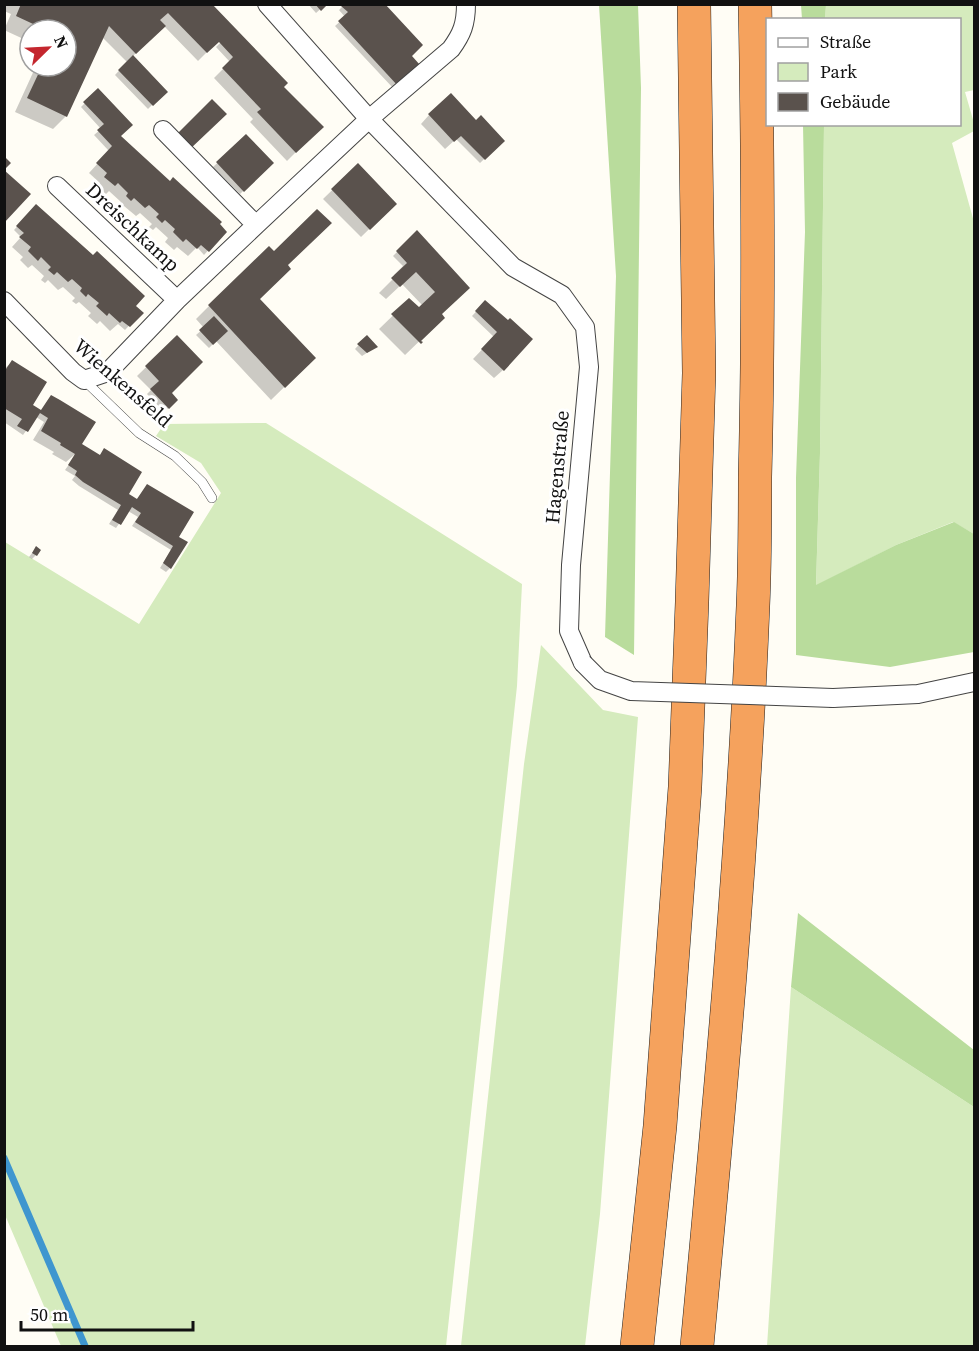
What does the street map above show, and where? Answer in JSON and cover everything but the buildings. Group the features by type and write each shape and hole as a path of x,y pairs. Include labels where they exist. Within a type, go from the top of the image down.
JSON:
{"highway":[{"path":"637,1347 660,1126 685,787 693,602 699,373 694,4"},
{"path":"697,1347 741,836 753,604 758,360 755,4"}],"street":[{"name":"Hagenstraße","path":"267,4 369,119 513,267 562,295 585,327 589,367 571,565 569,632 583,663 600,680 631,691 833,698 918,694 975,682"},
{"name":"Dreischkamp","path":"84,380 108,372 177,300 256,225 369,119 451,49 461,35 466,16 466,4"},
{"path":"163,130 256,225"},
{"name":"Dreischkamp","path":"57,186 177,300"},
{"name":"Wienkensfeld","path":"4,301 73,372 84,380"}],"lane":[{"name":"Wienkensfeld","path":"84,380 139,433 175,456 202,482 212,498"}],"green space":[{"path":"599,5 638,5 641,88 634,655 605,637 616,276"},
{"path":"801,5 826,5 825,18 802,18"},
{"path":"826,5 974,5 974,90 965,92 974,131 952,143 974,222 974,534 953,522 896,545 816,586 824,126 961,126 961,18 825,18"},
{"path":"803,126 824,126 816,585 896,545 954,522 974,534 974,652 890,667 796,655 796,478 805,232"},
{"path":"266,423 522,584 517,686 446,1346 61,1346 5,1215 5,542 139,624 221,493 201,463 156,436 164,424"},
{"path":"541,645 603,710 638,717 600,1214 585,1346 461,1346 524,764"},
{"path":"798,913 974,1050 974,1107 791,987"},
{"path":"791,987 974,1107 974,1346 767,1346"}],"waterway":[{"path":"4,1158 85,1346"}]}
